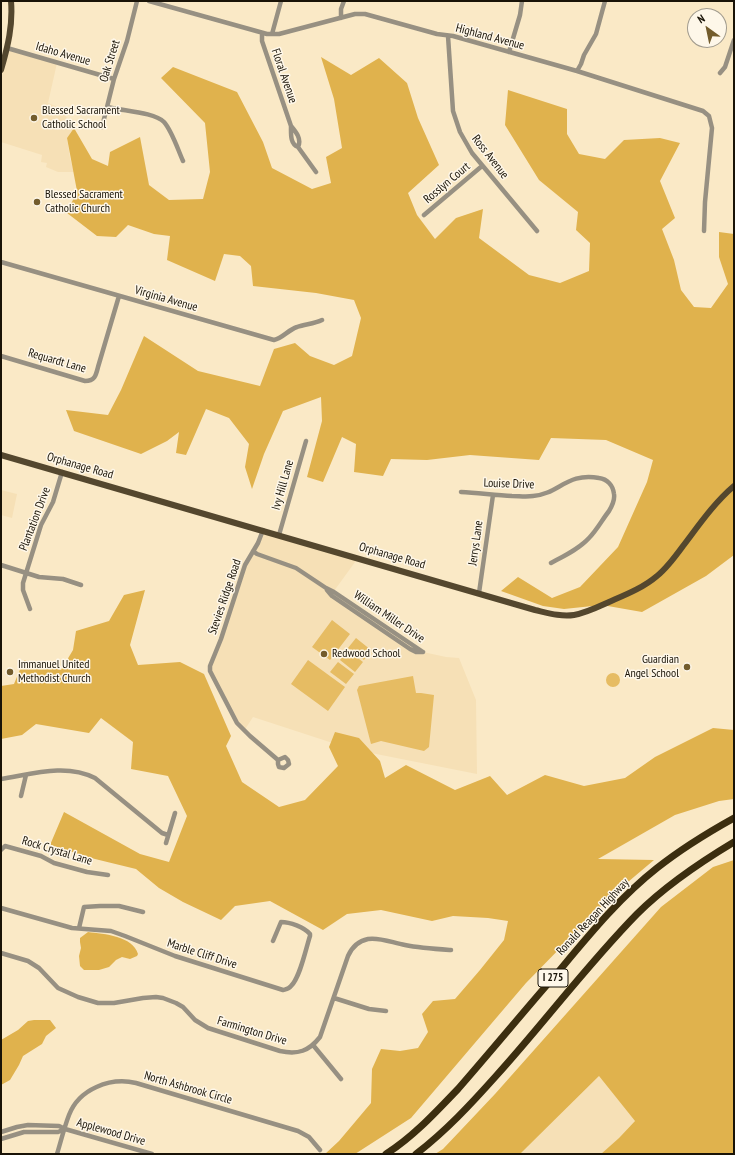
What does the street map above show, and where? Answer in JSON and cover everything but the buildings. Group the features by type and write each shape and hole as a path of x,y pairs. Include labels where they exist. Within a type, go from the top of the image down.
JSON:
{"highway":[{"name":"Ronald Reagan Highway","path":"386,1154 410,1136 458,1089 612,910 657,868 675,854 734,818"},
{"name":"I 275","path":"416,1154 436,1138 469,1106 508,1063 611,941 638,913 680,877 734,842"}],"main road":[{"path":"1,70 11,28 11,1"},
{"name":"Orphanage Road","path":"1,455 479,594 550,614 563,615 575,615 584,612 640,588 657,577 670,564 712,509 734,486"}],"street":[{"name":"Oak Street","path":"102,127 114,79 127,41 137,1"},
{"name":"Highland Avenue","path":"149,1 262,33 272,34 279,34 355,14 365,14 577,71 703,111 710,116 712,128 705,202 704,231"},
{"path":"272,34 281,1"},
{"path":"340,18 344,1"},
{"path":"509,52 520,15 522,1"},
{"path":"577,71 596,34 605,1"},
{"name":"Floral Avenue","path":"262,33 262,41 291,126 291,136 294,145 298,147 316,172"},
{"name":"Ross Avenue","path":"448,36 452,94 456,124 465,142 482,166 537,231"},
{"path":"720,73 725,67 734,40"},
{"name":"Idaho Avenue","path":"7,48 114,79"},
{"path":"108,107 149,115 162,120 169,131 183,161"},
{"name":"Rosslyn Court","path":"424,215 482,166"},
{"name":"Virginia Avenue","path":"1,262 274,340 279,339 296,327 316,323 322,320"},
{"name":"Requardt Lane","path":"1,356 85,380 92,380 95,377 118,296"},
{"name":"Ivy Hill Lane","path":"279,535 306,441"},
{"name":"Plantation Drive","path":"30,609 23,587 26,573 41,524 53,502 62,472"},
{"name":"Louise Drive","path":"460,492 532,497 538,496 573,479 581,477 587,476 602,478 609,483 614,490 614,499 592,536 551,563"},
{"name":"Jerrys Lane","path":"479,594 493,495"},
{"name":"Stevies Ridge Road","path":"263,530 258,543 245,565 221,639 210,666 210,671 237,723 278,760"},
{"name":"William Miller Drive","path":"253,551 296,568 423,652 416,652 410,649 332,596 326,588"},
{"path":"1,565 47,578 63,578 81,585"},
{"path":"1,780 56,770 66,770 89,775 95,778 162,832 168,835"},
{"path":"21,796 26,775"},
{"path":"166,844 175,813"},
{"name":"Rock Crystal Lane","path":"1,850 5,846 41,856 54,863 87,872 108,875"},
{"path":"79,928 84,907 118,906 143,912"},
{"name":"Marble Cliff Drive","path":"1,908 72,928 111,931 196,963 283,990 288,989 295,981 310,934 302,928 281,922 273,941"},
{"path":"341,1079 313,1045 322,1033 348,956 354,946 363,940 377,939 406,946 451,950"},
{"name":"Farmington Drive","path":"1,953 28,961 39,968 58,988 78,997 98,1003 114,1003 156,997 163,998 182,1007 196,1020 208,1028 287,1053 303,1051 313,1045"},
{"path":"334,998 369,1009 386,1011"},
{"name":"North Ashbrook Circle","path":"57,1154 69,1115 73,1107 83,1095 106,1083 123,1081 136,1083 298,1131 309,1138 320,1150"},
{"name":"Applewood Drive","path":"1,1132 17,1127 59,1126 152,1154"},
{"name":"Applewood Drive","path":"1,1139 24,1132 58,1132 65,1129"}],"shaded area":[{"name":"Blessed Sacrament Catholic School","path":"7,48 57,63 48,103 60,108 74,128 67,138 74,172 58,172 46,167 47,163 41,162 42,155 1,142 1,70"},
{"path":"321,57 351,75 379,58 407,83 418,118 439,165 408,193 417,215 435,239 456,218 483,209 479,238 529,275 560,283 589,271 590,243 576,230 578,212 539,180 505,125 508,90 567,109 567,134 579,154 605,159 624,140 660,138 680,143 660,181 675,218 662,229 674,260 681,290 694,307 711,308 728,284 719,257 719,232 734,234 734,555 706,576 642,612 602,605 564,609 543,606 501,591 518,577 552,598 580,587 618,547 647,482 653,460 606,440 551,438 539,460 470,455 427,460 391,459 383,476 354,472 356,444 342,437 323,482 307,477 322,421 321,397 283,411 264,454 252,489 245,467 249,444 229,418 206,409 186,455 176,453 179,432 167,441 141,454 74,431 66,410 108,415 121,390 144,336 198,371 260,386 274,349 295,343 310,356 334,365 352,356 361,318 354,300 316,293 253,286 251,266 240,256 224,254 215,281 167,260 170,236 154,234 128,225 116,237 97,236 67,213 77,191 67,138 74,128 92,159 108,166 110,152 140,137 149,185 169,200 203,199 210,172 205,123 161,78 173,67 237,92 263,142 272,168 312,189 331,183 326,157 342,148 334,99"},
{"path":"1,490 17,494 12,518 1,515"},
{"name":"Redwood School","path":"263,530 358,558 334,591 423,652 459,658 476,700 477,774 351,749 253,717 244,731 210,671 245,565"},
{"path":"145,590 130,645 138,665 180,662 204,674 231,736 226,746 242,782 279,807 305,800 338,766 329,747 335,732 359,738 380,761 385,778 406,765 455,790 490,776 507,795 545,775 584,786 625,778 655,757 713,728 734,730 734,799 719,801 675,815 598,859 654,860 609,898 526,983 411,1118 355,1154 325,1154 339,1141 371,1103 372,1069 381,1049 400,1051 418,1048 428,1032 422,1014 433,1001 455,999 504,940 508,921 453,916 432,921 381,910 347,914 323,930 270,901 235,906 221,920 183,902 159,888 136,869 95,859 50,845 64,812 140,854 169,862 187,816 168,776 131,769 133,742 101,718 89,733 36,724 22,735 1,739 1,686 14,684 24,660 61,670 73,650 76,631 109,621 124,595"},
{"path":"332,620 350,634 330,660 312,647"},
{"path":"356,638 371,650 364,660 348,648"},
{"path":"347,650 363,662 355,672 340,660"},
{"path":"308,660 345,687 328,711 291,684"},
{"path":"338,662 354,674 346,684 330,672"},
{"path":"610,673 616,673 620,677 620,683 616,687 610,687 606,683 606,677"},
{"path":"413,676 416,693 434,695 429,747 424,751 381,741 371,744 357,690 359,686"},
{"path":"734,860 734,1154 601,1154 635,1121 599,1076 520,1154 435,1154 443,1149 495,1094 661,907 713,867"},
{"path":"88,932 110,935 124,940 135,948 138,954 130,959 122,957 116,960 109,967 99,970 84,970 80,966 80,938"},
{"path":"50,1020 56,1028 46,1036 42,1044 23,1056 10,1080 1,1085 1,1040 18,1030 28,1021"},
{"path":"599,1076 635,1121 619,1138 601,1154 520,1154"}],"place":[{"name":"Blessed Sacrament Catholic School","path":"34,118"},
{"name":"Blessed Sacrament Catholic Church","path":"37,202"},
{"name":"Redwood School","path":"324,654"},
{"name":"Guardian Angel School","path":"687,667"},
{"name":"Immanuel United Methodist Church","path":"10,672"}]}
